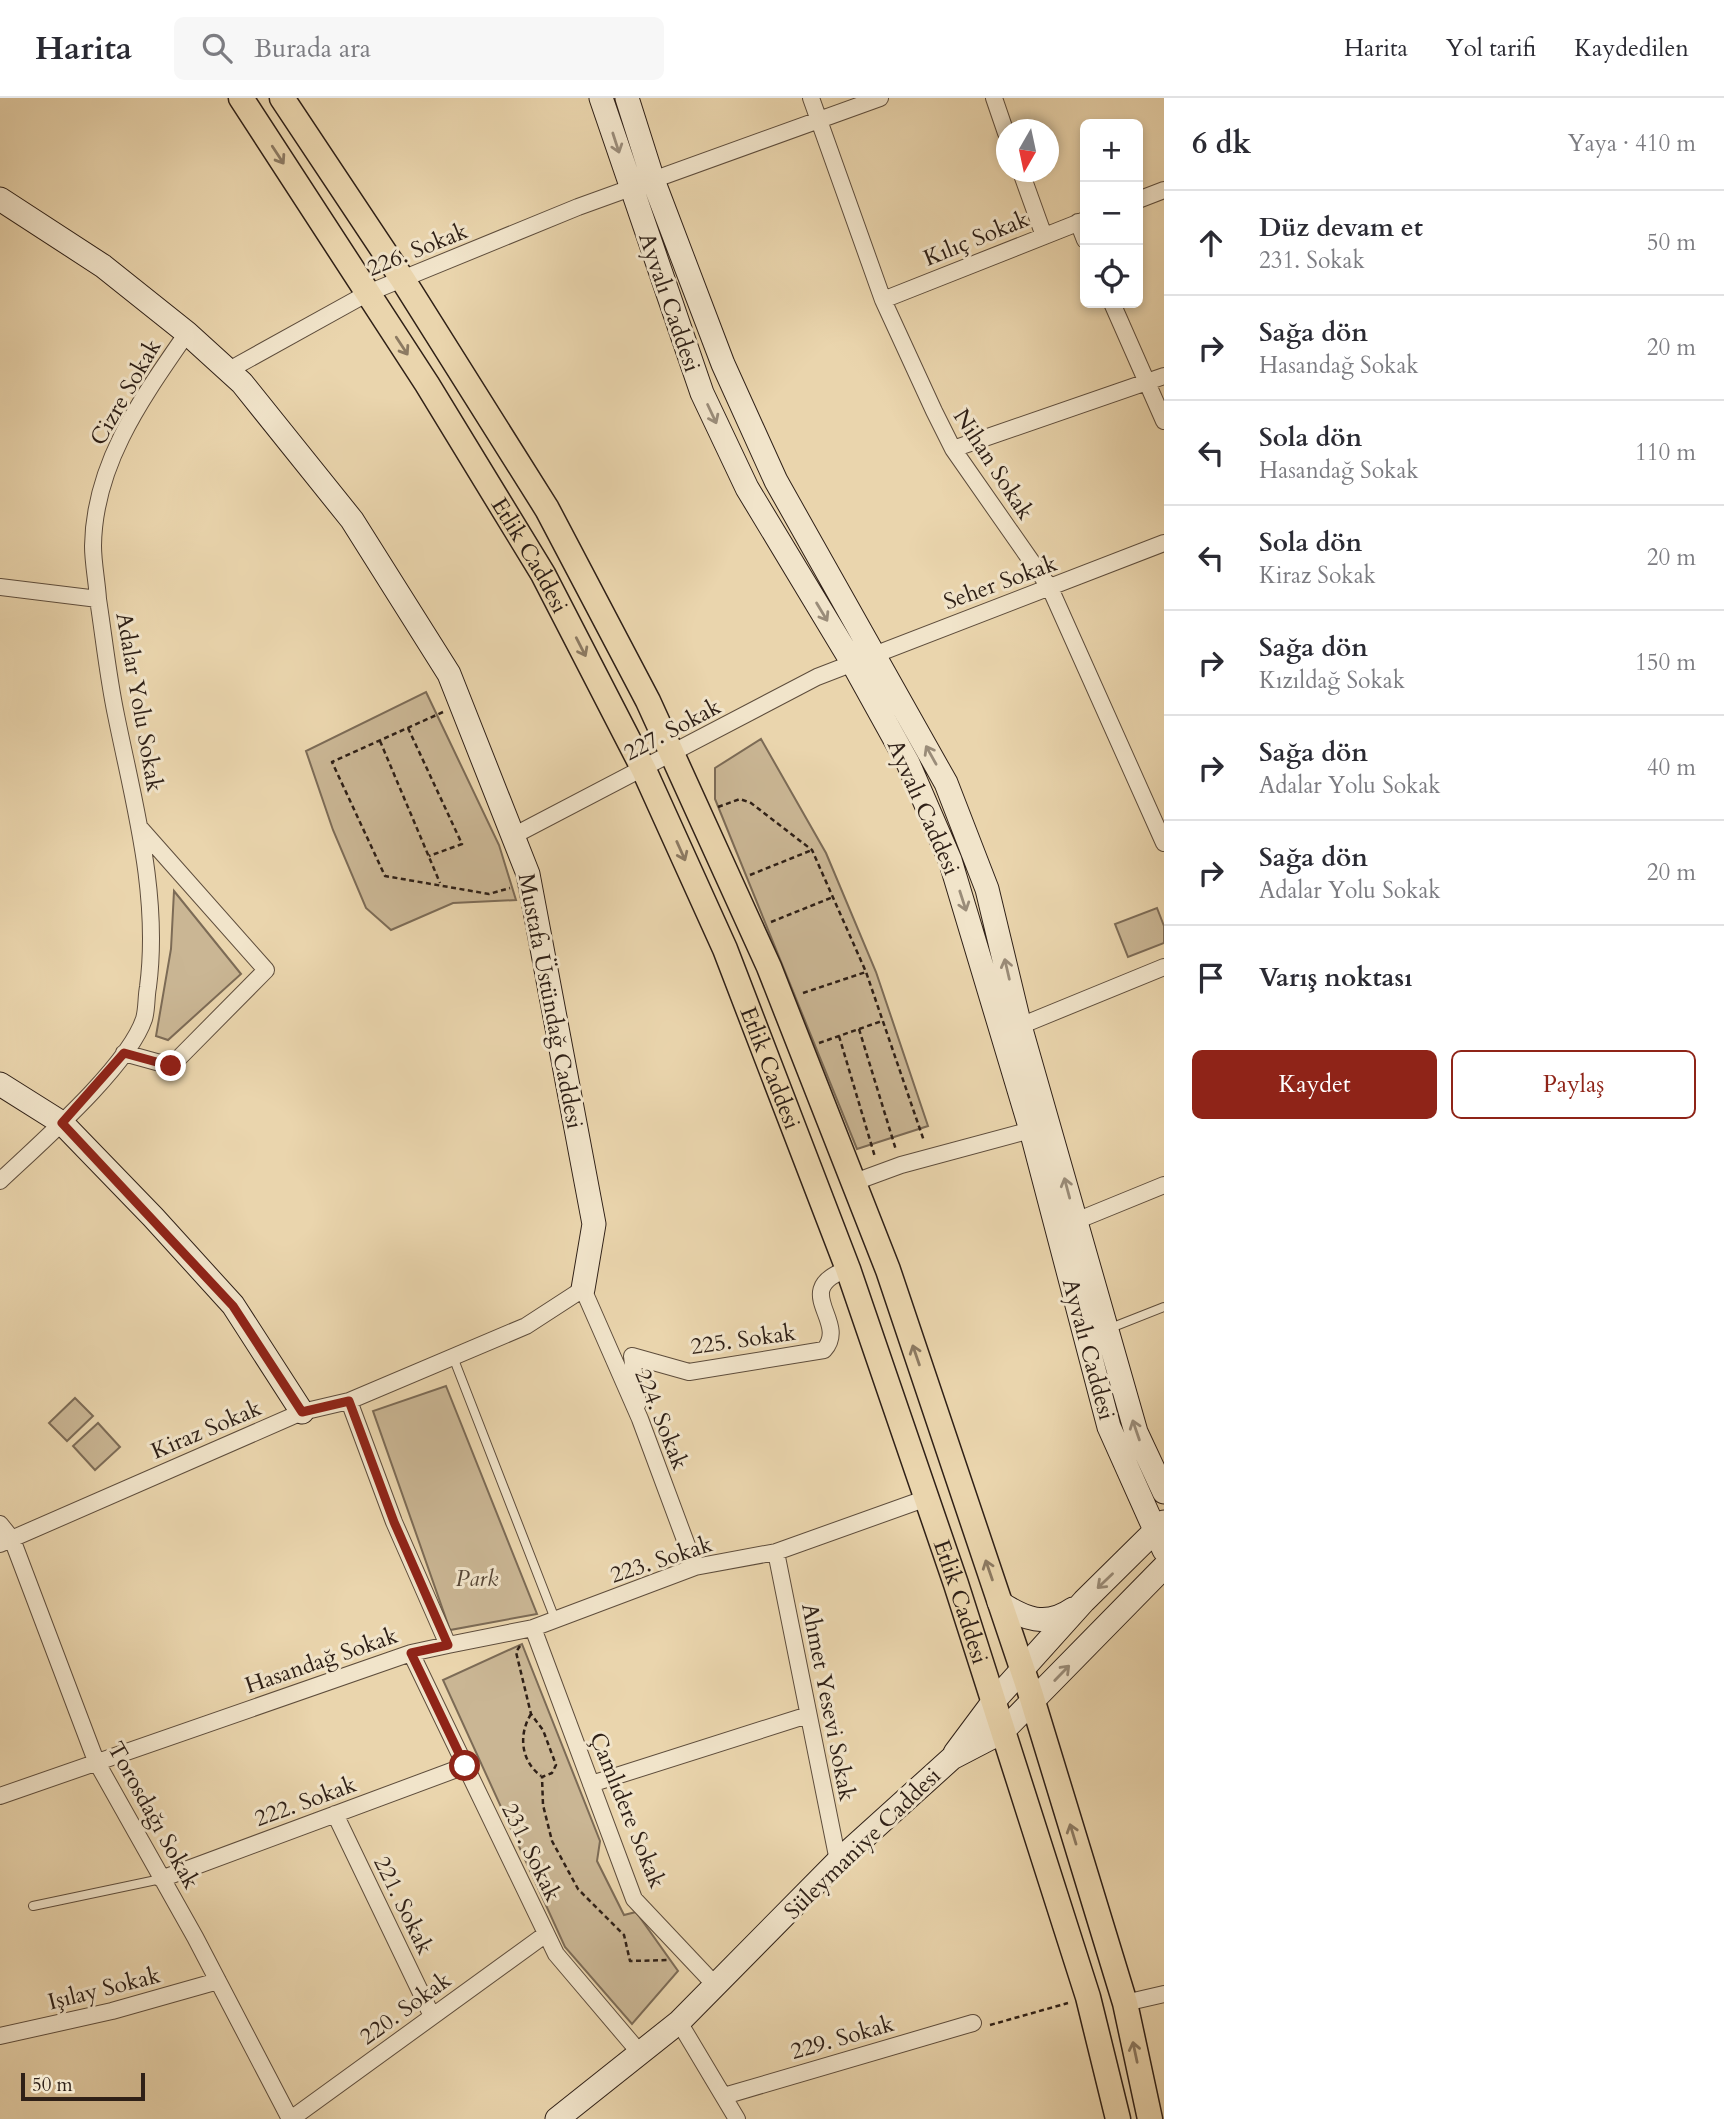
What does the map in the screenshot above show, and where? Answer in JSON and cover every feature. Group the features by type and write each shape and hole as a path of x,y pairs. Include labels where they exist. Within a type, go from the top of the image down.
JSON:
{"main road":[{"name":"Etlik Caddesi","path":"241,98 368,293 544,574 644,769 725,949 848,1269 927,1498 1088,1997 1118,2119"},
{"name":"Etlik Caddesi","path":"282,98 403,280 547,509 648,701 752,930 888,1270 1023,1672 1125,2003 1150,2119"},
{"name":"Ayvalı Caddesi","path":"601,98 702,393 747,488 852,662 908,763 950,860 1031,1130 1110,1427 1161,1535"},
{"name":"Ayvalı Caddesi","path":"627,98 653,180 723,364 776,481 875,652 951,795 988,889 1020,1026 1136,1432 1164,1492"},
{"name":"Mustafa Üstündağ Caddesi","path":"0,199 103,266 229,370 352,520 449,674 530,883 594,1223 583,1289"},
{"path":"0,1084 62,1123 233,1306 302,1412"},
{"path":"999,1602 1027,1619 1041,1621 1068,1612 1161,1535"},
{"name":"Süleymaniye Caddesi","path":"557,2119 679,2022 717,1987 838,1861 951,1758 1002,1732 1164,1567"},
{"path":"951,1758 993,1702 1023,1672 1084,1601"}],"street":[{"name":"Nihan Sokak","path":"811,98 883,300 953,449 1050,588 1164,843"},
{"name":"226. Sokak","path":"229,370 368,293 630,188 880,98"},
{"path":"994,98 1001,119"},
{"path":"1025,182 1044,236"},
{"path":"1143,198 1164,190"},
{"name":"Kılıç Sokak","path":"883,300 1080,221"},
{"path":"1114,308 1164,421"},
{"name":"Cizre Sokak","path":"98,599 93,546 100,490 120,438 187,333"},
{"path":"953,449 1164,376"},
{"name":"Seher Sokak","path":"852,662 1164,543"},
{"name":"Adalar Yolu Sokak","path":"0,587 98,599 115,712 141,828 150,904 151,964 144,1019 124,1053 62,1123 0,1181"},
{"name":"227. Sokak","path":"513,836 817,677 852,662"},
{"name":"Adalar Yolu Sokak","path":"124,1053 171,1066 266,970 141,828"},
{"path":"1020,1026 1164,967"},
{"path":"852,1183 901,1165 1031,1130"},
{"path":"1076,1221 1164,1185"},
{"name":"225. Sokak","path":"639,1419 632,1356 689,1372 824,1350 830,1343 832,1331 820,1300 823,1283 831,1275 848,1269"},
{"name":"Kiraz Sokak","path":"6,1541 302,1412 349,1401 526,1326 583,1289"},
{"name":"224. Sokak","path":"583,1289 639,1419 695,1567"},
{"path":"349,1401 394,1522 448,1645"},
{"name":"223. Sokak","path":"448,1645 533,1628 695,1567 776,1552 927,1498"},
{"name":"Torosdağı Sokak","path":"0,1524 96,1761 218,1981 290,2119"},
{"name":"Ahmet Yesevi Sokak","path":"776,1552 838,1861"},
{"name":"Çamlıdere Sokak","path":"533,1628 635,1899 717,1987"},
{"name":"Hasandağ Sokak","path":"0,1796 411,1653 448,1645"},
{"name":"231. Sokak","path":"411,1653 556,1954 640,2053"},
{"path":"592,1784 808,1715"},
{"name":"222. Sokak","path":"161,1878 465,1766"},
{"name":"221. Sokak","path":"335,1814 432,2016"},
{"name":"220. Sokak","path":"290,2119 546,1934"},
{"name":"Işılay Sokak","path":"0,2036 112,2011 218,1981"},
{"path":"1125,2003 1164,1994"},
{"path":"679,2022 737,2119"},
{"name":"229. Sokak","path":"724,2096 973,2023"}],"lane":[{"path":"1107,1330 1164,1307"},
{"path":"453,1357 555,1619"},
{"path":"33,1906 161,1878"}],"path":[{"path":"461,704 332,762 385,876 489,894 530,883"},
{"path":"408,728 462,844 429,856"},
{"path":"380,741 441,884"},
{"path":"699,813 740,799 751,803 812,850 866,972 930,1157"},
{"path":"731,883 812,850"},
{"path":"752,930 832,897"},
{"path":"781,1000 866,972"},
{"path":"801,1050 882,1021"},
{"path":"859,1029 901,1165"},
{"path":"839,1036 880,1172"},
{"path":"533,1628 516,1652 531,1714 543,1730 556,1765 552,1773 542,1777"},
{"path":"531,1714 525,1724 524,1756 542,1777 543,1805 552,1841 578,1889 624,1935 630,1961 691,1960"},
{"path":"973,2023 986,2026 1088,1997"}],"green space":[{"path":"426,692 499,845 516,900 453,903 391,930 366,908 333,830 306,751"},
{"path":"761,739 826,853 876,972 928,1126 857,1149 715,799 715,768"},
{"path":"174,891 241,974 168,1040 156,1036 171,949"},
{"path":"1157,908 1164,926 1164,943 1128,957 1115,924"},
{"name":"Park","path":"446,1386 537,1614 450,1630 373,1411"},
{"path":"75,1398 93,1416 67,1441 49,1423"},
{"path":"98,1423 120,1447 95,1470 73,1446"},
{"path":"522,1644 600,1841 597,1861 624,1915 636,1912 678,1971 632,2024 565,1947 443,1680"}],"route":[{"path":"171,1066 124,1053 62,1123 153,1217 233,1306 302,1412 349,1401 394,1522 448,1645 411,1653 465,1766"}]}
